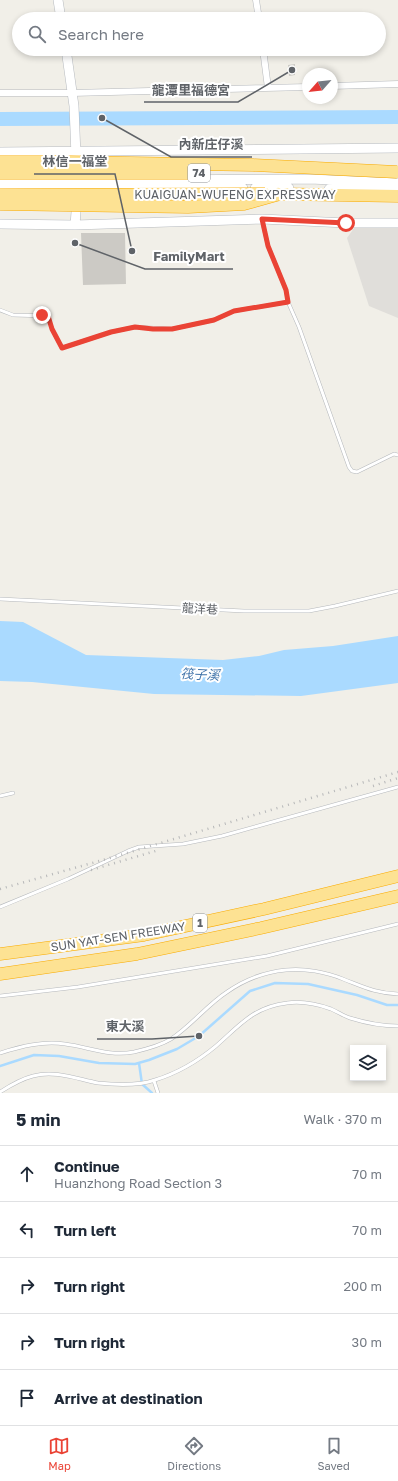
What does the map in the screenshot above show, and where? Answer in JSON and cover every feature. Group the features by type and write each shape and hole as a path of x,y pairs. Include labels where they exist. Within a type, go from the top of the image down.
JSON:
{"highway":[{"path":"0,162 252,165 398,176"},
{"name":"KUAIGUAN-WUFENG EXPRESSWAY","path":"0,173 398,176"},
{"path":"0,204 188,206 244,204 280,194"},
{"name":"KUAIGUAN-WUFENG EXPRESSWAY","path":"0,195 280,194 398,196"},
{"name":"SUN YAT-SEN FREEWAY","path":"0,954 144,935 264,909 398,876"},
{"name":"SUN YAT-SEN FREEWAY","path":"0,974 137,954 261,928 398,896"}],"street":[{"path":"58,0 60,12"},
{"path":"256,0 258,12"},
{"path":"67,56 74,106 78,184 74,225"},
{"path":"264,56 268,88"},
{"path":"338,86 398,84"},
{"path":"0,93 72,93 302,87"},
{"path":"0,152 398,148"},
{"path":"0,187 398,176"},
{"path":"0,181 78,184 398,190"},
{"path":"0,224 74,225 262,219 346,223 398,223"}],"lane":[{"path":"262,219 268,246 286,290 288,302 299,327 349,467 352,471 357,472 394,454 398,455"},
{"path":"0,310 13,315 48,316 55,336 62,348 111,332 135,327 172,329 214,320 234,311 288,302"},
{"name":"龍洋巷","path":"0,599 244,611 310,611 398,591"},
{"path":"0,907 22,899 140,847 183,844 222,836 398,787"},
{"path":"0,796 13,792"},
{"path":"0,996 86,986 267,956 398,924"},
{"path":"0,1053 31,1044 47,1043 66,1044 112,1053 133,1052 147,1049 170,1039 233,988 265,974 287,970 326,973 342,978 357,986 386,993 398,994"},
{"path":"0,1092 15,1082 34,1076 47,1075 62,1075 99,1083 135,1084 154,1081 179,1072 216,1046 243,1021 256,1012 272,1006 292,1002 315,1004 331,1009 349,1018 368,1023 398,1026"},
{"path":"154,1081 158,1093"}],"shaded area":[{"path":"398,222 398,318 369,306 347,238 357,224"}],"water":[{"name":"筏子溪","path":"0,621 23,622 86,655 223,660 259,656 284,650 333,646 398,636 398,683 301,696 154,694 32,682 0,681"}],"building":[{"path":"295,64 295,75 289,76 288,65"},
{"path":"81,233 125,233 126,284 83,285"}],"waterway":[{"path":"0,119 398,117"},
{"path":"0,1066 34,1055 59,1056 99,1063 135,1064 149,1060 177,1049 199,1036 250,991 275,983 308,984 357,995 387,1005 398,1005"},
{"path":"139,1063 142,1084 152,1093"}],"railway":[{"path":"0,889 117,856 398,772"},
{"path":"373,786 398,778"},
{"path":"91,870 159,850"}],"place":[{"name":"龍潭里福德宮","path":"292,70"},
{"name":"內新庄仔溪","path":"102,118"},
{"name":"FamilyMart","path":"75,243"},
{"name":"林信一福堂","path":"132,251"},
{"name":"東大溪","path":"199,1036"}],"route":[{"path":"42,315 48,316 52,329 62,348 111,332 135,327 172,329 214,320 234,311 288,302 286,290 268,246 262,219 346,223"}]}
